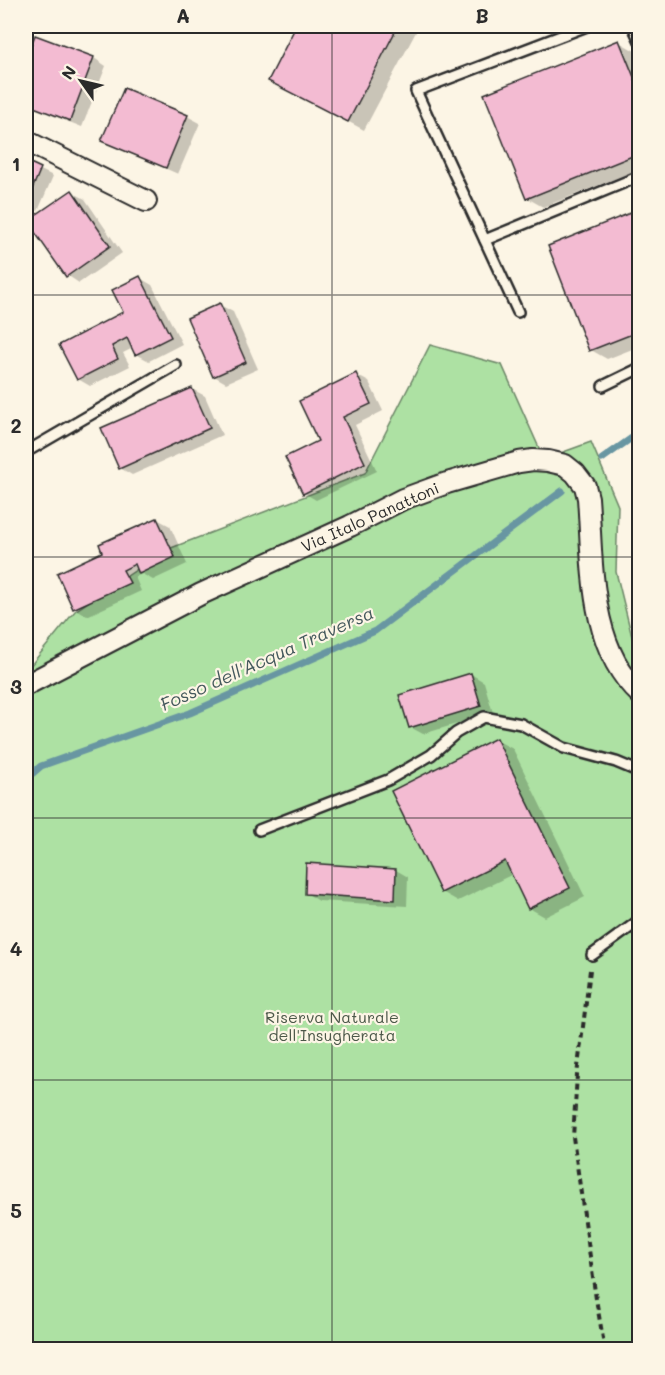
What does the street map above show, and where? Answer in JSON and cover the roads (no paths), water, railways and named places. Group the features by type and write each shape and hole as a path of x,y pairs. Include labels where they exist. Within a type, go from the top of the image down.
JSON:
{"street":[{"path":"26,141 146,201"},
{"name":"Via Italo Panattoni","path":"26,685 201,594 350,526 403,499 447,483 533,460 560,463 575,473 585,486 598,606 604,634 620,669 639,693"}],"lane":[{"path":"518,312 416,91 587,26"},
{"path":"633,26 639,41"},
{"path":"484,240 639,176"},
{"path":"26,452 176,365"},
{"path":"603,386 639,368"},
{"path":"259,830 388,780 431,755 456,733 484,717 521,724 564,748 616,762 639,772"},
{"path":"592,955 639,920"}],"waterway":[{"name":"Fosso dell'Acqua Traversa","path":"602,459 640,432"},
{"name":"Fosso dell'Acqua Traversa","path":"26,779 41,766 190,713 375,631 562,491"}],"park label":[{"name":"Riserva Naturale dell'Insugherata","path":"332,1026"}]}
